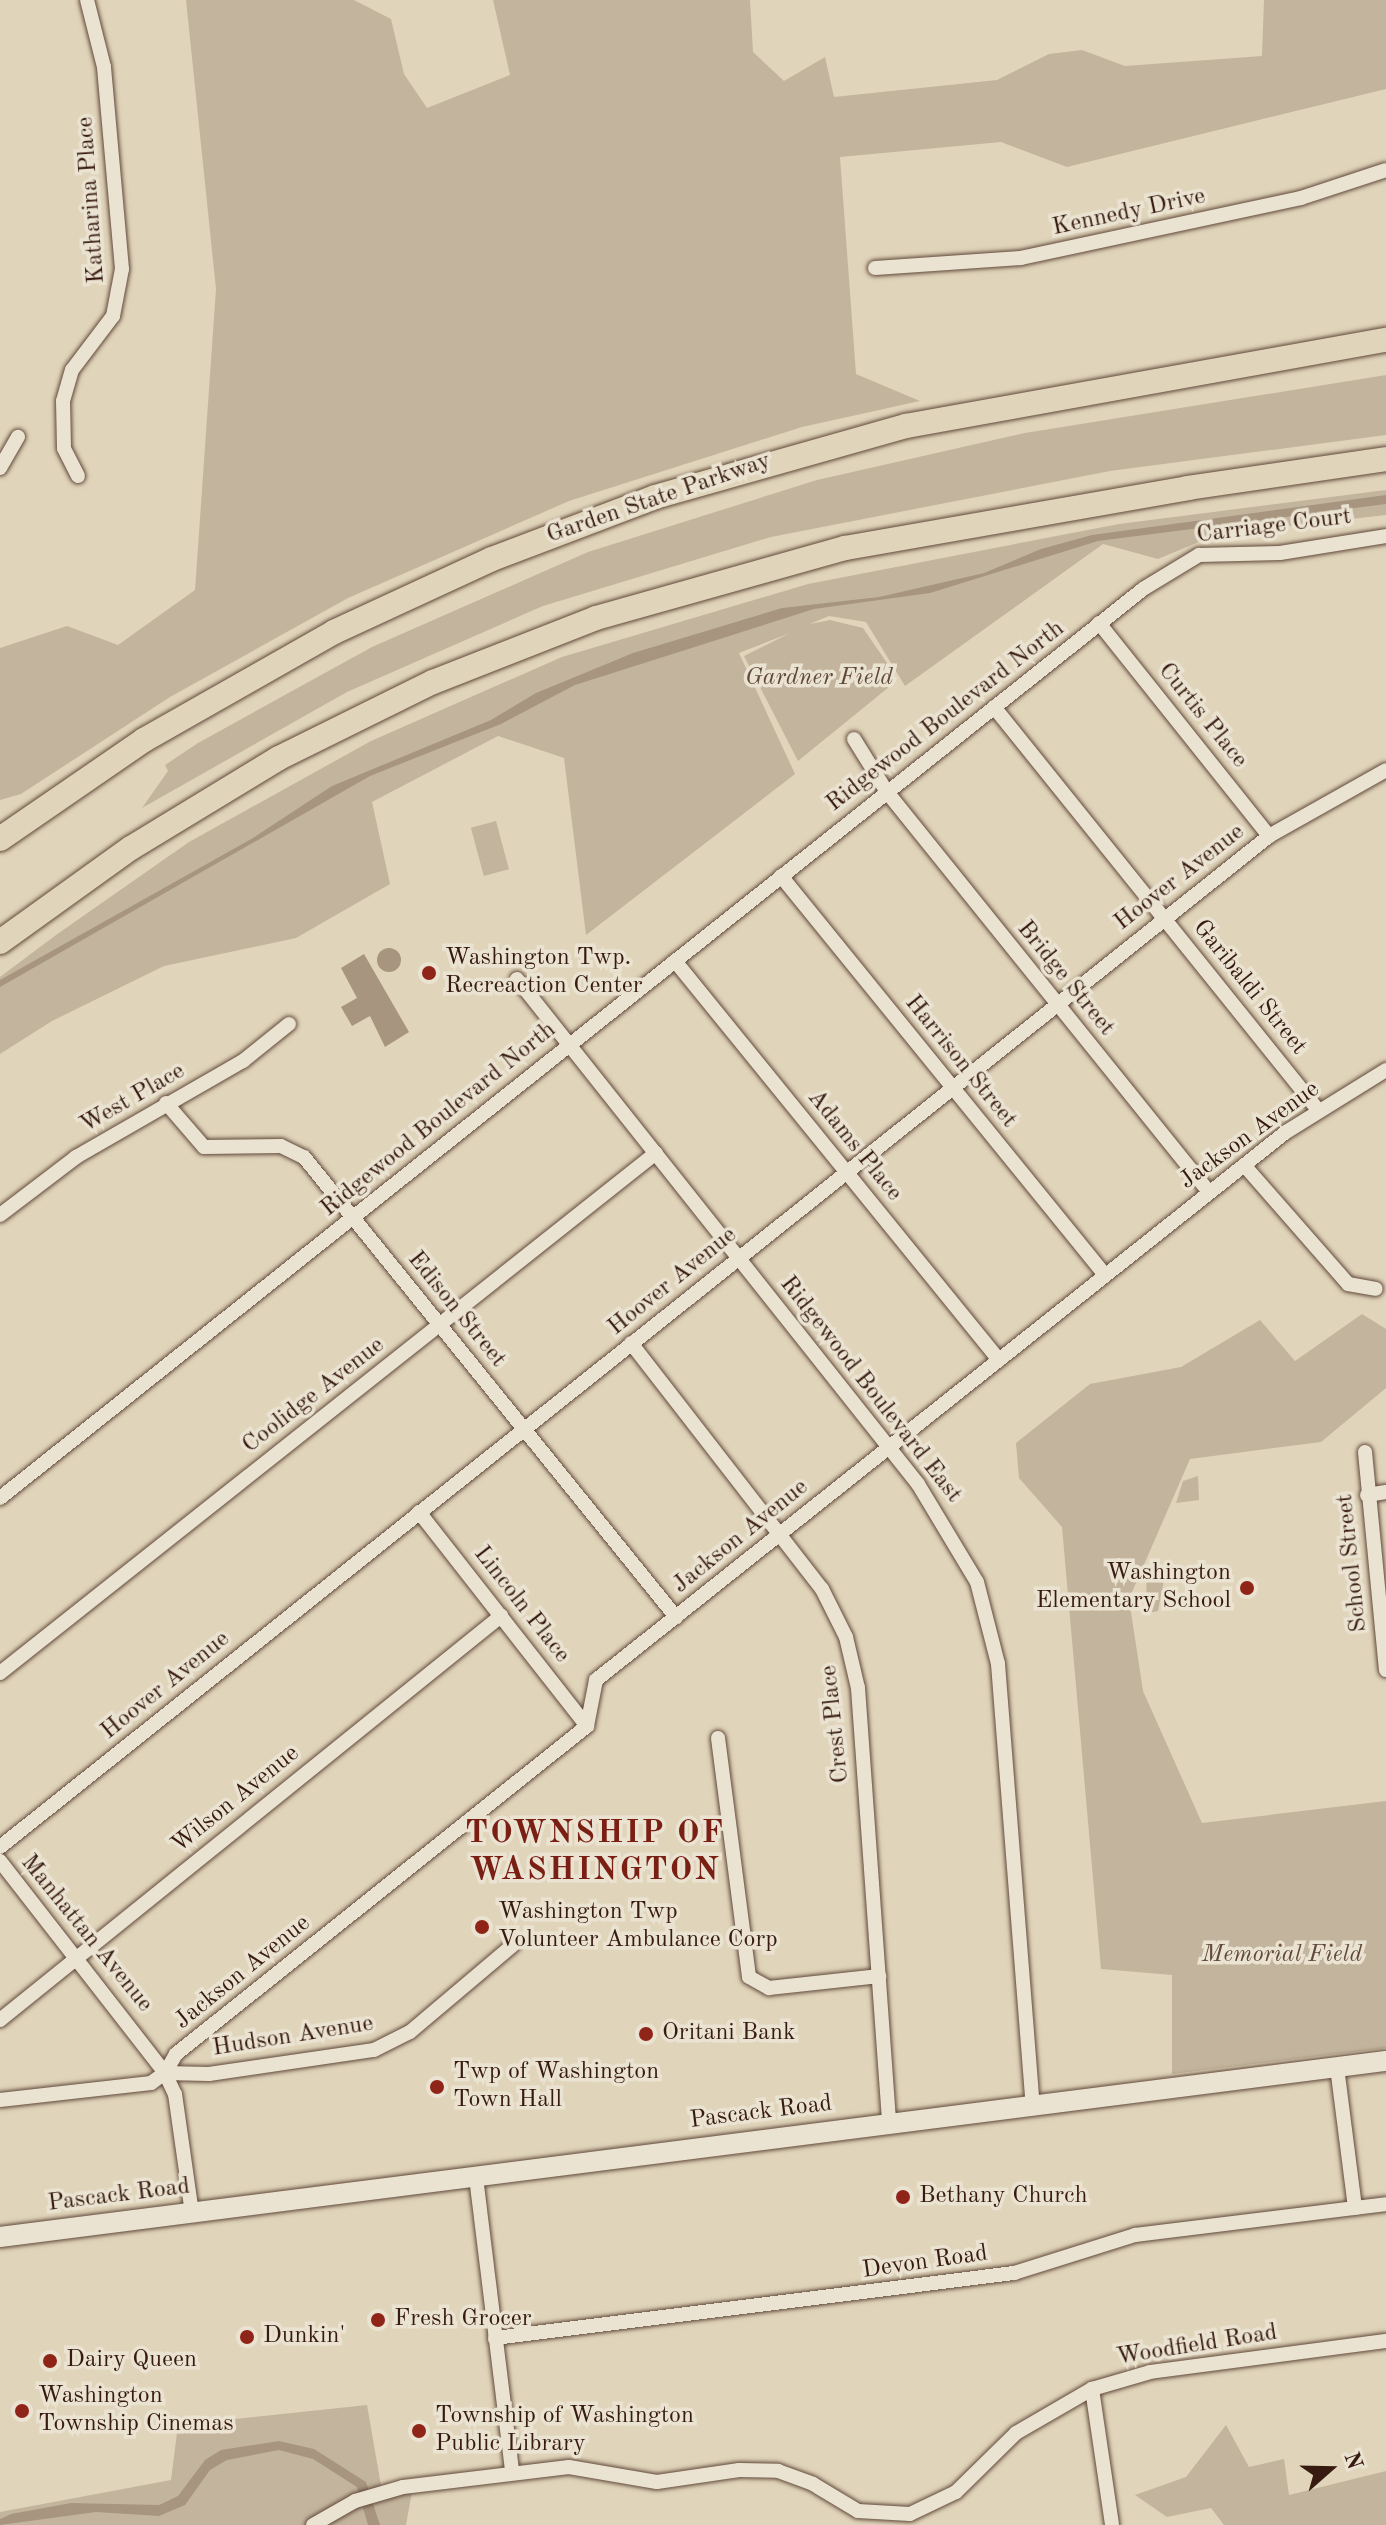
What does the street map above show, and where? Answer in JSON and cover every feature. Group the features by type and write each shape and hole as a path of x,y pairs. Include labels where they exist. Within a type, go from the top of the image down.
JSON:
{"highway":[{"name":"Garden State Parkway","path":"0,839 144,740 334,632 492,559 655,497 906,426 1386,340"},
{"path":"0,942 131,848 279,758 407,694 554,633 720,579 845,548 1188,488 1386,459"}],"street":[{"name":"Katharina Place","path":"78,476 64,448 63,401 72,370 113,316 122,269 104,67 87,0"},
{"name":"Kennedy Drive","path":"875,268 1021,258 1301,198 1386,170"},
{"path":"0,468 18,437"},
{"name":"Carriage Court","path":"1131,598 1199,555 1280,553 1386,536"},
{"name":"Ridgewood Boulevard North","path":"0,1498 1131,598"},
{"name":"Curtis Place","path":"1099,623 1269,836"},
{"name":"Garibaldi Street","path":"994,707 1318,1110"},
{"path":"854,739 887,792"},
{"name":"Hoover Avenue","path":"0,1847 1269,836 1386,770"},
{"name":"Bridge Street","path":"887,792 1209,1192"},
{"name":"Harrison Street","path":"781,876 1105,1275"},
{"name":"Adams Place","path":"675,961 999,1360"},
{"name":"Ridgewood Boulevard East","path":"517,979 889,1447 964,1556 993,1636 1033,2105"},
{"name":"West Place","path":"0,1215 76,1157 243,1061 289,1024"},
{"name":"Jackson Avenue","path":"165,2073 176,2054 587,1726 596,1680 1209,1192 1318,1110 1386,1070"},
{"name":"Edison Street","path":"166,1103 204,1147 269,1145 293,1150 315,1168 676,1617"},
{"name":"Coolidge Avenue","path":"0,1673 656,1153"},
{"path":"1244,1165 1348,1284 1376,1289"},
{"name":"Crest Place","path":"631,1343 822,1589 853,1660 889,2123"},
{"name":"School Street","path":"1365,1452 1386,1670"},
{"path":"1367,1495 1386,1492"},
{"name":"Lincoln Place","path":"419,1512 587,1726"},
{"name":"Wilson Avenue","path":"0,2020 501,1616"},
{"path":"718,1738 749,1977 769,1988 879,1976"},
{"name":"Manhattan Avenue","path":"0,1861 165,2073 175,2094 192,2214"},
{"name":"Hudson Avenue","path":"0,2100 151,2083 165,2073 209,2074 374,2050 410,2032 513,1945"},
{"name":"Pascack Road","path":"0,2237 1386,2061"},
{"path":"1337,2067 1355,2208 1386,2204"},
{"path":"476,2177 512,2471"},
{"name":"Devon Road","path":"495,2338 1014,2273 1135,2235 1355,2208"},
{"name":"Woodfield Road","path":"313,2525 333,2512 374,2494 512,2471 593,2468 657,2482 739,2470 778,2471 813,2484 858,2511 910,2514 956,2492 1016,2433 1092,2389 1150,2372 1386,2341"},
{"path":"1092,2389 1112,2525"}],"green space":[{"path":"186,0 354,0 391,19 404,74 427,108 510,75 493,0 750,0 753,52 784,81 825,57 834,97 997,80 1049,54 1082,50 1125,66 1262,56 1264,0 1386,0 1386,89 1067,167 1001,142 840,157 856,374 920,401 802,427 569,501 348,598 170,697 21,794 0,800 0,648 67,626 118,645 195,590 216,289"},
{"path":"1386,375 1386,435 1110,471 771,537 543,606 347,692 142,808 168,771 165,765 198,743 372,647 588,552 817,480 1025,433"},
{"name":"Gardner Field","path":"1386,490 1386,515 1218,534 1158,559 1103,544 905,686 866,622 829,616 810,624 830,620 863,628 887,663 889,687 798,761 744,656 790,633 739,653 795,774 586,935 564,758 498,736 372,802 390,884 296,938 164,966 52,1021 0,1054 0,977 56,935 189,842 371,741 562,657 808,584 1119,524"},
{"path":"496,821 509,869 484,876 471,828"},
{"name":"Memorial Field","path":"1362,1314 1386,1329 1386,1388 1321,1442 1190,1459 1129,1599 1143,1691 1202,1823 1386,1801 1386,2048 1172,2074 1172,1975 1101,1969 1062,1527 1019,1478 1016,1443 1090,1384 1181,1367 1260,1320 1295,1361"},
{"path":"1198,1476 1199,1500 1176,1503 1183,1481"},
{"path":"1157,1565 1166,1570 1158,1611 1147,1613 1146,1568"},
{"path":"367,2405 382,2491 413,2486 406,2525 0,2525 0,2512 171,2480 178,2425"},
{"path":"1226,2425 1249,2467 1284,2459 1289,2495 1386,2471 1386,2525 1224,2525 1211,2508 1167,2517 1135,2495 1186,2477"}],"shaded area":[{"path":"1386,495 1386,504 1098,541 930,593 814,609 575,685 501,724 370,776 0,987 0,980 253,838 332,786 491,720 536,693 633,653 782,608 879,597 984,573 1041,549 1092,535"},
{"path":"389,948 397,952 401,960 397,968 389,972 381,968 377,960 381,952"},
{"path":"364,954 409,1032 385,1047 370,1016 352,1026 341,1007 357,998 341,968"},
{"path":"279,2441 314,2449 366,2482 380,2525 368,2525 357,2487 313,2459 279,2450 227,2460 210,2470 185,2505 159,2516 96,2512 0,2525 0,2519 11,2514 71,2503 159,2505 178,2496 205,2460 221,2450"}],"place":[{"name":"Washington Twp. Recreaction Center","path":"429,973"},
{"name":"Washington Elementary School","path":"1247,1588"},
{"name":"Washington Twp Volunteer Ambulance Corp","path":"482,1927"},
{"name":"Oritani Bank","path":"646,2034"},
{"name":"Twp of Washington Town Hall","path":"437,2087"},
{"name":"Bethany Church","path":"903,2197"},
{"name":"Fresh Grocer","path":"378,2320"},
{"name":"Dunkin'","path":"247,2337"},
{"name":"Dairy Queen","path":"50,2361"},
{"name":"Washington Township Cinemas","path":"22,2411"},
{"name":"Township of Washington Public Library","path":"419,2431"}],"district":[{"name":"TOWNSHIP OF WASHINGTON","path":"595,1854"}]}
